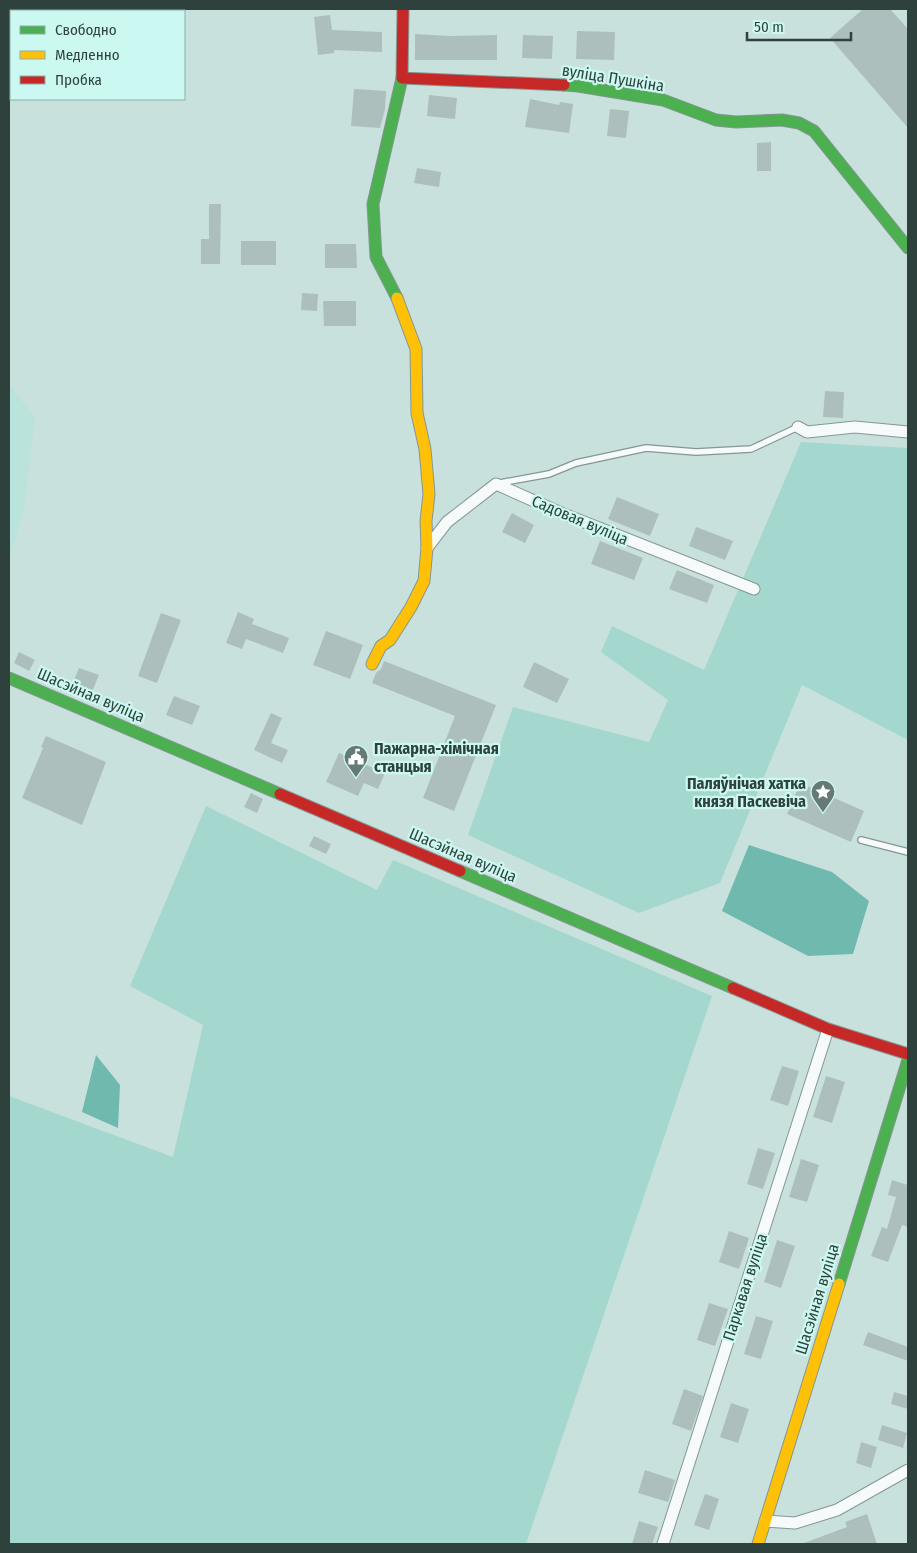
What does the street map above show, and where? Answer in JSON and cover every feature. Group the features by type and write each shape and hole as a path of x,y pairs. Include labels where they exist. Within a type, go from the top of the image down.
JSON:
{"street":[{"path":"372,664 381,646 390,640 424,581 427,548 426,521 429,494 425,449 417,413 416,349 395,293 376,257 373,204 402,78 403,9"},
{"name":"вуліца Пушкіна","path":"402,78 578,86 663,100 716,120 736,122 782,120 799,123 814,131 908,248"},
{"path":"798,427 807,432 855,427 908,432"},
{"path":"427,548 447,522 496,484"},
{"name":"Садовая вуліца","path":"496,484 561,513 754,589"},
{"name":"Шасэйная вуліца","path":"9,678 828,1029 908,1060 758,1544"},
{"name":"Паркавая вуліца","path":"663,1544 828,1029"},
{"path":"765,1521 795,1523 837,1510 908,1470"}],"lane":[{"path":"496,484 549,474 576,463 646,448 696,452 751,449 798,427"},
{"path":"861,840 908,852"}],"shaded area":[{"path":"9,385 35,418 23,516 9,557"},
{"path":"801,442 908,448 908,740 802,685 720,883 639,913 468,835 513,707 649,742 668,700 601,652 612,626 704,670"},
{"path":"206,806 377,890 393,860 712,996 526,1544 9,1544 9,1096 173,1157 203,1025 130,986"},
{"path":"749,845 832,872 869,901 853,954 808,956 722,911"},
{"path":"96,1055 120,1085 118,1128 82,1112"}],"building":[{"path":"863,9 890,9 908,29 908,128 830,38"},
{"path":"330,15 332,30 382,32 382,52 334,50 334,53 318,55 314,17"},
{"path":"577,31 615,32 614,60 576,59"},
{"path":"415,34 450,36 497,35 497,60 415,60"},
{"path":"523,35 553,36 552,59 522,58"},
{"path":"354,89 386,91 385,109 380,128 351,126"},
{"path":"429,95 457,98 455,119 427,116"},
{"path":"530,99 559,105 560,102 573,104 569,133 525,127"},
{"path":"610,109 629,111 626,138 607,136"},
{"path":"771,142 771,171 757,171 757,143"},
{"path":"417,168 441,172 439,187 414,183"},
{"path":"209,204 221,204 220,264 201,264 201,239 209,239"},
{"path":"241,241 276,241 276,265 241,265"},
{"path":"325,244 356,244 357,268 325,268"},
{"path":"302,293 318,294 317,311 301,310"},
{"path":"323,301 356,301 356,326 324,326"},
{"path":"825,391 844,392 843,418 823,417"},
{"path":"617,497 659,514 650,536 608,519"},
{"path":"512,513 534,525 525,543 502,532"},
{"path":"696,527 733,541 725,560 689,546"},
{"path":"600,541 643,558 634,580 591,564"},
{"path":"677,570 714,585 707,603 669,589"},
{"path":"238,612 254,619 252,624 289,638 283,653 246,639 242,649 226,643"},
{"path":"161,613 181,620 157,683 138,676"},
{"path":"326,631 363,645 350,679 313,665"},
{"path":"19,652 35,660 29,671 14,663"},
{"path":"384,661 496,705 454,811 423,798 455,716 372,683"},
{"path":"534,662 569,679 557,703 523,687"},
{"path":"79,668 99,675 91,694 71,687"},
{"path":"174,696 200,706 192,725 166,715"},
{"path":"271,713 282,718 271,743 288,750 282,763 254,750"},
{"path":"46,736 106,762 82,825 22,798 43,748 41,747"},
{"name":"Пажарна-хімічная станцыя","path":"339,753 385,773 378,789 364,783 358,796 326,782"},
{"path":"800,783 864,811 851,842 787,814"},
{"path":"251,793 263,799 257,813 244,807"},
{"path":"314,836 331,844 326,854 309,846"},
{"path":"782,1066 799,1071 788,1106 770,1100"},
{"path":"826,1076 845,1082 832,1123 813,1117"},
{"path":"758,1148 775,1153 763,1189 747,1184"},
{"path":"801,1159 819,1165 807,1202 789,1197"},
{"path":"892,1180 908,1185 908,1227 902,1225 888,1262 871,1256 882,1227 887,1229 896,1197 888,1195"},
{"path":"729,1231 749,1238 739,1269 719,1262"},
{"path":"777,1240 795,1246 781,1288 764,1282"},
{"path":"709,1303 728,1309 715,1346 697,1340"},
{"path":"756,1316 773,1321 761,1359 744,1354"},
{"path":"868,1332 908,1347 908,1361 863,1345"},
{"path":"684,1389 703,1396 691,1431 672,1424"},
{"path":"894,1392 908,1396 908,1409 891,1404"},
{"path":"731,1403 749,1409 738,1443 720,1437"},
{"path":"882,1425 907,1433 903,1448 878,1440"},
{"path":"861,1442 877,1447 871,1468 856,1463"},
{"path":"645,1470 675,1480 668,1502 638,1493"},
{"path":"705,1494 719,1499 709,1530 694,1525"},
{"path":"867,1514 877,1544 804,1543 847,1527 845,1522"},
{"path":"639,1521 658,1527 652,1544 632,1544"}],"traffic: fast":[{"path":"397,298 376,257 373,204 402,78"},
{"path":"564,85 663,100 716,120 736,122 782,120 799,123 814,131 908,248"},
{"path":"9,678 280,794"},
{"path":"460,871 733,988"},
{"path":"839,1284 908,1060"}],"traffic: slow":[{"path":"372,664 381,646 390,640 411,607 424,581 427,548 426,521 429,494 425,449 417,413 416,349 397,298"},
{"path":"758,1544 839,1284"}],"traffic: jam":[{"path":"403,9 402,78 564,85"},
{"path":"280,794 460,871"},
{"path":"733,988 828,1029 908,1054"}],"place":[{"name":"Пажарна-хімічная станцыя","path":"356,778"},
{"name":"Паляўнічая хатка князя Паскевіча","path":"823,813"}]}
